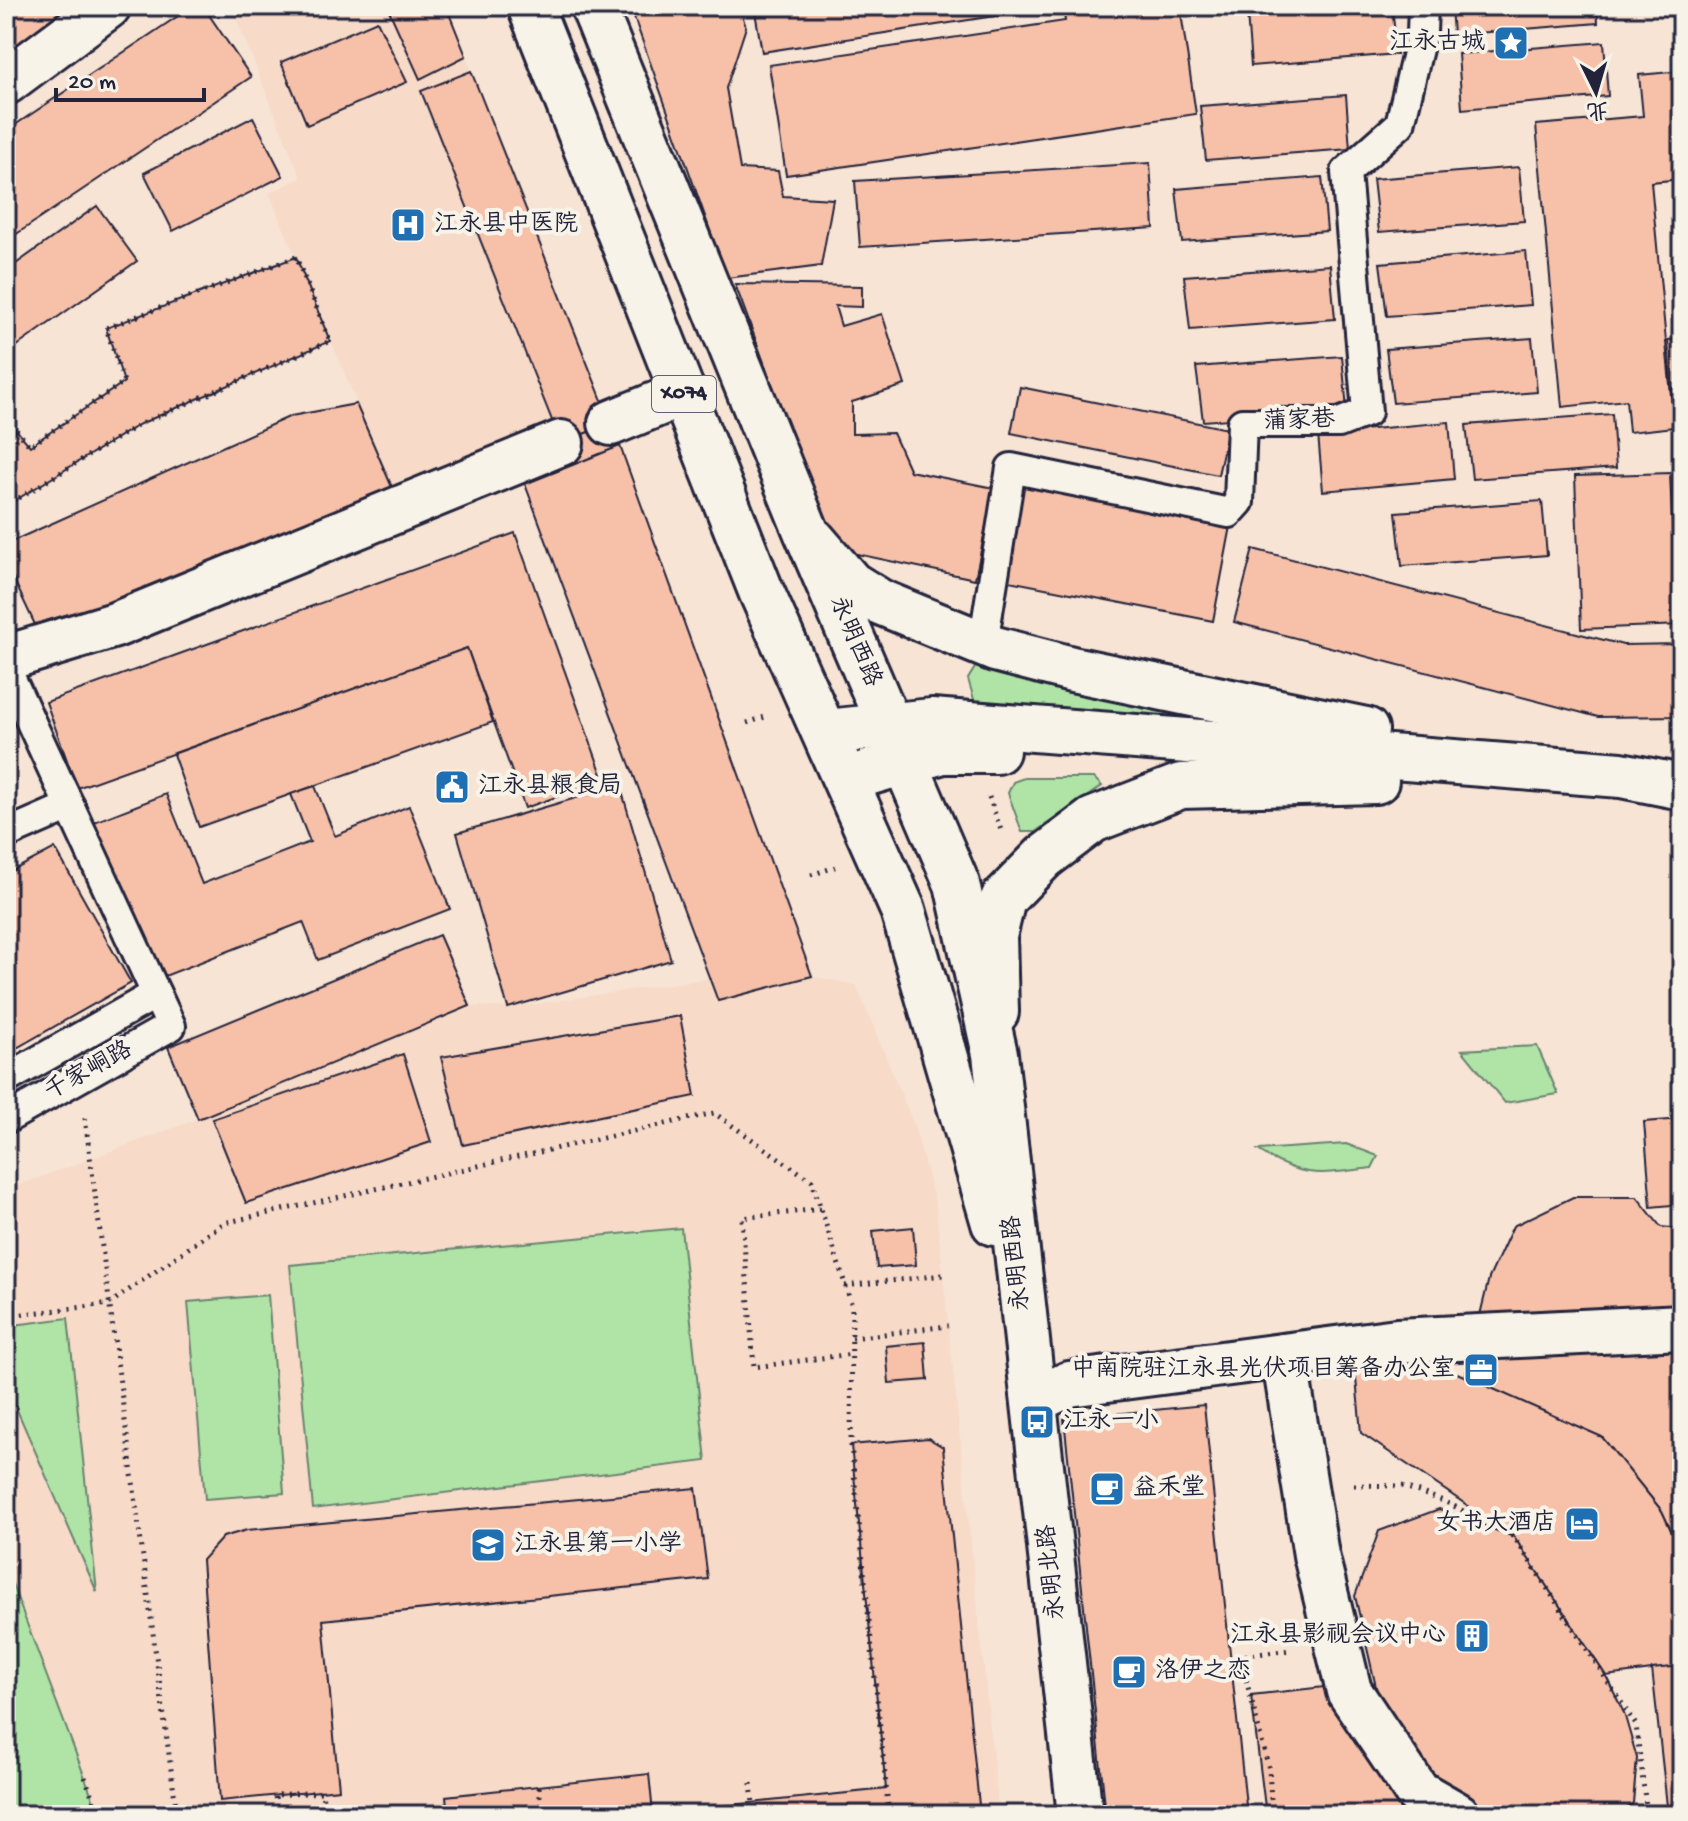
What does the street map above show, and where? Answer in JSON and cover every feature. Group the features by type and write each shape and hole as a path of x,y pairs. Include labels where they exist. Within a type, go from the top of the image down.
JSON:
{"main road":[{"path":"6,82 108,6"},
{"name":"永明西路","path":"530,6 761,591 827,732 903,910 1025,1328"},
{"name":"永明西路","path":"593,6 806,531 957,884 998,1074 1025,1328"},
{"path":"611,423 684,393"},
{"path":"6,658 115,625 561,443"},
{"path":"806,531 830,563 851,584 880,602 983,644 1103,676 1580,772"},
{"path":"847,779 897,742 948,722 1621,775 1682,787"},
{"path":"827,732 943,751 972,750 1617,792 1682,787"},
{"path":"998,1074 994,936 1003,899 1044,857 1093,820 1181,786 1429,779"},
{"path":"1035,1400 1069,1384 1397,1341 1682,1327"},
{"name":"永明北路","path":"1025,1328 1080,1815"},
{"path":"1284,1356 1316,1555 1349,1691 1417,1792 1457,1815"}],"lane":[{"name":"蒲家巷","path":"983,644 1011,468 1229,513 1239,502 1242,423 1339,423 1367,412 1346,172 1400,124 1422,32 1423,6"},
{"path":"6,668 156,994"},
{"path":"6,834 70,806"},
{"name":"千家峒路","path":"6,1079 156,994 171,1026 6,1119"}],"path":[{"path":"6,418 30,446 124,382 106,328 296,257 330,341 140,424 6,506"},
{"path":"79,1077 177,1815"},
{"path":"6,1316 109,1304 224,1223 714,1113 812,1181 852,1306 851,1445 889,1815"},
{"path":"821,1209 742,1218 754,1367 852,1354"},
{"path":"845,1286 943,1275"},
{"path":"852,1338 948,1326"},
{"path":"1306,1490 1346,1485 1402,1486 1446,1502 1514,1537 1636,1725 1647,1815"},
{"path":"1272,1815 1269,1769 1240,1656 1338,1645"},
{"path":"85,1777 99,1815"},
{"path":"751,1783 754,1815"},
{"path":"539,1787 542,1815"},
{"path":"277,1815 275,1795 322,1792 325,1815"}],"shaded area":[{"name":"江永县中医院","path":"231,6 446,6 611,423 401,508 269,193 301,178"},
{"name":"江永县第一小学","path":"772,969 856,985 914,1125 936,1207 999,1815 6,1815 6,1190 198,1119 470,1006 509,1008"}],"green space":[{"path":"976,666 1185,714 1183,721 976,706 968,679"},
{"path":"1024,778 1094,778 1102,786 1035,832 1022,832 1008,793 1013,782"},
{"path":"1537,1046 1558,1094 1505,1103 1462,1050"},
{"path":"1346,1144 1378,1156 1372,1168 1326,1173 1300,1170 1273,1160 1258,1150"},
{"path":"681,1228 706,1461 313,1509 290,1265"},
{"path":"268,1295 284,1493 205,1499 188,1302"},
{"path":"68,1318 97,1592 6,1385 6,1326"},
{"path":"6,1568 99,1815 6,1815"}],"building":[{"path":"6,6 81,6 6,57"},
{"path":"193,6 203,6 251,77 6,241 6,131"},
{"path":"387,6 446,6 466,56 420,79"},
{"path":"630,6 739,6 746,27 726,88 740,169 778,171 783,196 833,199 821,266 727,278"},
{"path":"754,6 1026,6 1027,11 762,52"},
{"path":"1063,6 1180,6 1196,114 786,175 769,65 1065,21"},
{"path":"1326,6 1392,6 1397,54 1251,66 1247,13"},
{"path":"1451,6 1597,6 1598,23 1453,35"},
{"path":"377,21 407,82 307,125 281,62"},
{"path":"1604,42 1608,96 1462,109 1458,54"},
{"path":"471,71 611,423 561,443 421,91"},
{"path":"1682,71 1682,179 1651,182 1674,427 1629,432 1626,400 1562,407 1536,125 1643,116 1639,75"},
{"path":"1346,95 1350,149 1206,160 1200,106"},
{"path":"253,117 283,176 173,231 144,173"},
{"path":"1150,163 1154,228 860,247 855,181"},
{"path":"1519,167 1524,221 1379,232 1373,179"},
{"path":"1322,177 1327,231 1182,242 1176,189"},
{"path":"97,206 137,261 10,351 6,346 6,271"},
{"path":"1526,251 1531,305 1387,316 1380,263"},
{"path":"296,257 330,341 140,424 6,506 6,418 30,446 124,382 106,328"},
{"path":"1330,265 1335,319 1190,330 1184,276"},
{"path":"735,284 862,286 862,307 835,306 841,326 882,314 905,385 852,402 852,434 893,433 910,471 994,488 975,579 833,549"},
{"path":"1532,338 1537,392 1393,403 1386,349"},
{"path":"1682,339 1682,427 1674,427 1668,340"},
{"path":"1342,356 1347,410 1203,421 1196,367"},
{"path":"1020,387 1228,429 1218,475 1011,433"},
{"path":"356,404 401,508 45,646 6,563 6,544 291,416"},
{"path":"1612,414 1616,468 1472,479 1466,425"},
{"path":"1449,422 1454,479 1323,491 1318,434"},
{"path":"611,423 620,446 570,466 561,443"},
{"path":"620,446 812,976 718,1001 525,484"},
{"path":"1670,473 1673,536 1682,535 1682,625 1581,629 1575,476"},
{"path":"1023,485 1231,526 1213,621 1004,580"},
{"path":"1542,501 1547,555 1402,566 1396,512"},
{"path":"515,533 604,780 525,808 467,648 77,788 46,702"},
{"path":"1253,549 1623,645 1682,644 1682,716 1598,717 1234,622"},
{"path":"467,648 493,722 199,827 173,754"},
{"path":"620,785 671,960 508,1008 457,833"},
{"path":"315,786 335,836 409,806 450,909 318,960 303,922 152,981 89,824 166,794 202,884 310,842 291,794"},
{"path":"55,848 131,983 6,1054 6,874"},
{"path":"439,935 470,1006 198,1119 168,1047"},
{"path":"680,1016 695,1096 463,1145 441,1057"},
{"path":"403,1054 431,1142 246,1203 212,1119"},
{"path":"1682,1119 1682,1204 1651,1207 1644,1122"},
{"path":"1573,1197 1637,1197 1661,1227 1682,1229 1682,1554 1662,1511 1602,1437 1465,1377 1489,1278 1513,1226"},
{"path":"913,1227 916,1265 877,1268 873,1231"},
{"path":"925,1342 928,1380 889,1383 886,1346"},
{"name":"女书大酒店","path":"1414,1354 1602,1437 1662,1511 1682,1554 1682,1666 1606,1676 1514,1537 1361,1433 1354,1356"},
{"path":"1204,1405 1247,1815 1106,1815 1064,1419"},
{"path":"928,1438 943,1447 980,1815 448,1815 446,1796 649,1774 653,1813 886,1789 851,1445"},
{"path":"696,1488 708,1579 323,1620 339,1789 220,1801 202,1560 223,1537 247,1530"},
{"name":"江永县影视会议中心","path":"1439,1509 1514,1537 1606,1676 1624,1713 1637,1758 1633,1803 1620,1815 1484,1815 1420,1762 1379,1700 1355,1596 1379,1531"},
{"path":"1682,1666 1682,1815 1668,1815 1652,1669"},
{"path":"1324,1687 1413,1815 1266,1815 1251,1695"}],"place":[{"name":"江永古城","path":"1511,43"},
{"name":"江永县中医院","path":"408,225"},
{"name":"江永县粮食局","path":"452,787"},
{"name":"中南院驻江永县光伏项目筹备办公室","path":"1481,1370"},
{"name":"江永一小","path":"1037,1422"},
{"name":"益禾堂","path":"1107,1489"},
{"name":"女书大酒店","path":"1582,1524"},
{"name":"江永县第一小学","path":"488,1545"},
{"name":"江永县影视会议中心","path":"1472,1636"},
{"name":"洛伊之恋","path":"1129,1672"}]}
